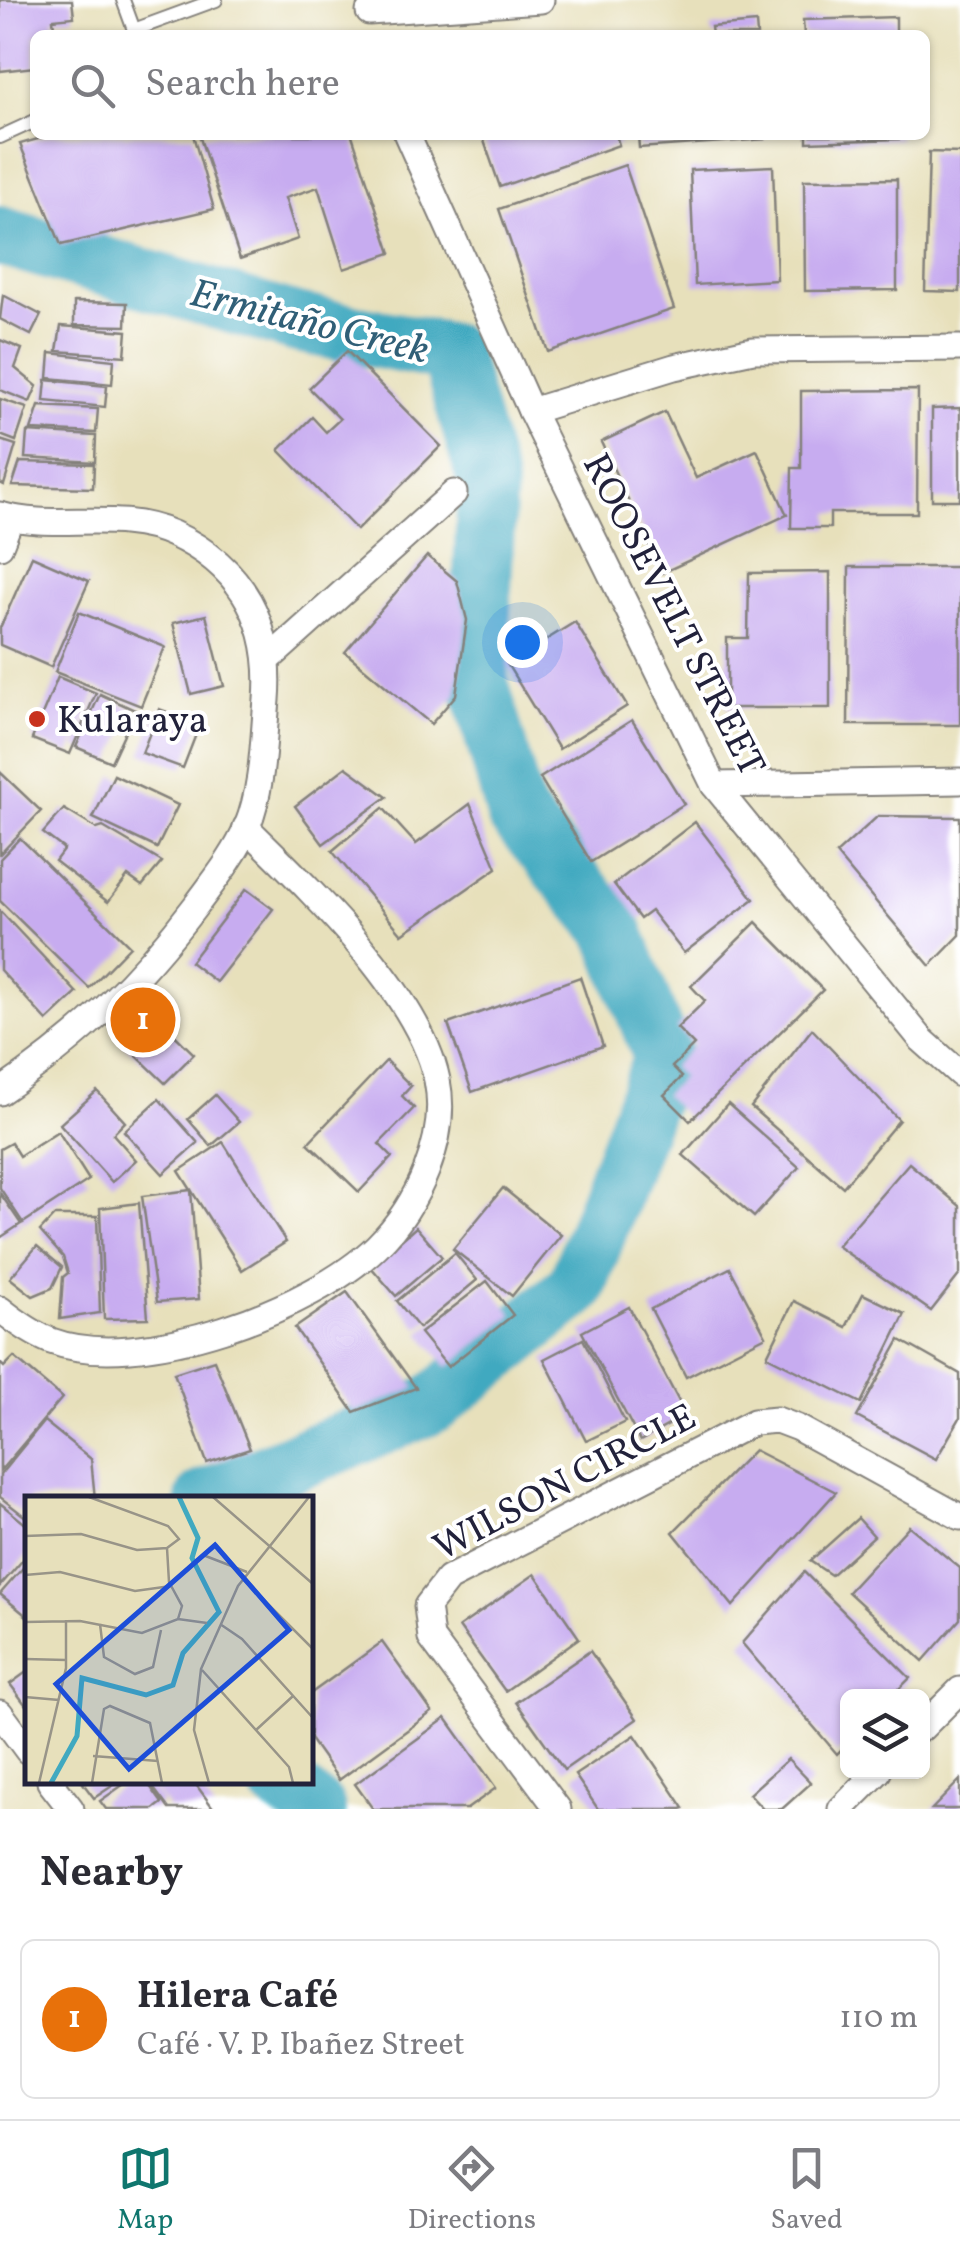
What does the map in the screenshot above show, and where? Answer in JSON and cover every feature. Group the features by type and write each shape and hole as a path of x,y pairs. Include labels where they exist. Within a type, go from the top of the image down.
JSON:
{"street":[{"path":"370,16 541,0"},
{"name":"ROOSEVELT STREET","path":"410,140 531,411 714,785 922,1040 960,1074"},
{"path":"531,411 674,367 753,350 960,348"},
{"path":"270,658 454,493"},
{"path":"0,546 6,516 132,521 172,534 234,579 255,609 270,658 261,768 246,827 214,881 149,966 98,1020 0,1092"},
{"path":"714,785 960,781"},
{"path":"0,1309 53,1342 99,1349 154,1347 217,1331 350,1269 379,1245 426,1174 436,1130 438,1082 422,1040 390,988 339,922 246,827"},
{"name":"WILSON CIRCLE","path":"558,1809 432,1638 427,1606 448,1579 754,1422 777,1420 798,1428 960,1517"},
{"path":"930,1720 960,1690"},
{"path":"0,1714 25,1746"},
{"path":"841,1809 871,1779"},
{"path":"52,1784 71,1809"}],"lane":[{"path":"123,0 133,30"},
{"path":"141,30 216,0"},
{"path":"0,137 30,123"}],"building":[{"path":"0,0 72,0 74,17 53,19 54,30 30,30 30,68 0,71"},
{"path":"896,17 896,30 804,30 803,20"},
{"path":"756,23 757,30 711,30 711,27"},
{"path":"34,140 194,140 214,209 61,245 20,144"},
{"path":"201,140 354,140 391,253 344,269 318,187 285,198 298,239 240,259"},
{"path":"484,140 618,140 619,145 500,187"},
{"path":"638,140 751,140 639,148"},
{"path":"929,152 960,153 960,292 925,291"},
{"path":"625,165 674,309 548,352 499,209"},
{"path":"773,166 777,280 695,285 690,170"},
{"path":"897,179 897,290 805,291 804,180"},
{"path":"3,295 41,315 31,335 0,319"},
{"path":"74,302 127,303 126,326 74,325"},
{"path":"61,326 127,331 125,356 57,351"},
{"path":"0,340 22,349 15,368 37,386 30,402 0,390"},
{"path":"347,351 441,446 357,530 279,450 312,417 326,432 340,419 309,388"},
{"path":"50,353 114,360 112,384 48,378"},
{"path":"46,380 107,386 105,407 44,401"},
{"path":"918,390 917,513 830,513 830,528 791,528 792,468 801,468 801,391"},
{"path":"0,399 27,408 16,441 0,435"},
{"path":"39,406 98,409 96,433 31,430"},
{"path":"960,408 960,500 932,500 932,409"},
{"path":"665,412 696,478 757,450 787,515 662,573 601,442"},
{"path":"27,432 96,436 95,462 25,458"},
{"path":"0,440 16,445 4,485 0,483"},
{"path":"20,462 94,464 93,488 12,486"},
{"path":"32,556 89,581 51,667 0,645 0,628"},
{"path":"427,556 457,581 467,620 456,695 431,724 345,652"},
{"path":"849,567 960,567 960,725 848,725"},
{"path":"830,572 830,708 727,708 727,638 748,638 749,573"},
{"path":"79,612 165,647 141,706 55,672"},
{"path":"206,615 224,686 191,694 173,623"},
{"path":"575,622 627,706 559,749 507,664"},
{"path":"58,677 96,693 70,754 32,739"},
{"path":"100,694 135,710 111,762 76,747"},
{"path":"159,709 200,724 183,768 142,753"},
{"path":"632,720 684,804 591,862 540,778"},
{"path":"346,767 387,797 323,844 295,806"},
{"path":"0,772 41,811 0,854"},
{"path":"114,775 178,805 157,848 93,818"},
{"path":"470,804 497,868 402,934 332,851 383,808 416,844"},
{"path":"64,809 162,862 142,886 128,876 108,902 55,861 64,849 43,833"},
{"path":"878,816 960,817 960,935 930,966 836,854"},
{"path":"695,822 754,899 684,953 651,911 640,919 614,884"},
{"path":"20,838 130,946 89,988 0,901 0,859"},
{"path":"246,889 273,909 216,982 190,962"},
{"path":"0,911 77,993 47,1021 0,970"},
{"path":"756,922 823,990 690,1121 664,1095 682,1077 672,1067 694,1045 677,1028 705,1001 691,986"},
{"path":"580,977 603,1046 472,1092 448,1024"},
{"path":"149,1010 194,1054 165,1083 120,1040"},
{"path":"812,1029 899,1120 843,1187 751,1107"},
{"path":"386,1061 411,1086 402,1096 414,1108 379,1144 392,1157 359,1192 308,1143"},
{"path":"97,1091 125,1122 113,1134 136,1160 112,1182 60,1124"},
{"path":"215,1095 239,1122 211,1146 188,1119"},
{"path":"159,1099 198,1143 163,1174 124,1131"},
{"path":"728,1104 799,1167 754,1217 683,1155"},
{"path":"58,1131 89,1180 23,1223 0,1188 0,1149 11,1143 19,1156"},
{"path":"223,1142 286,1242 242,1270 179,1171"},
{"path":"909,1163 960,1206 960,1274 931,1311 837,1246"},
{"path":"503,1188 561,1235 512,1296 453,1249"},
{"path":"191,1190 199,1299 157,1302 142,1196"},
{"path":"0,1193 21,1224 0,1238"},
{"path":"139,1203 148,1318 104,1319 100,1208"},
{"path":"54,1216 97,1216 100,1313 60,1319 63,1277 68,1273 63,1257 40,1231"},
{"path":"416,1227 442,1257 396,1296 371,1267"},
{"path":"37,1246 62,1267 52,1288 33,1296 10,1278"},
{"path":"455,1253 477,1280 419,1328 397,1301"},
{"path":"730,1268 766,1336 686,1377 651,1309"},
{"path":"487,1281 513,1315 448,1367 420,1333"},
{"path":"347,1292 416,1388 354,1412 295,1328"},
{"path":"863,1294 905,1314 861,1403 767,1356 794,1301 846,1327"},
{"path":"629,1307 686,1415 640,1441 582,1332"},
{"path":"583,1339 625,1422 586,1441 544,1359"},
{"path":"900,1340 960,1374 960,1418 936,1459 857,1417"},
{"path":"14,1357 62,1398 0,1471 0,1363 4,1367"},
{"path":"214,1360 250,1449 207,1463 174,1373"},
{"path":"44,1421 91,1459 95,1496 25,1496 25,1517 0,1497 0,1475"},
{"path":"754,1450 836,1492 733,1606 673,1532"},
{"path":"0,1503 25,1524 25,1557 0,1586"},
{"path":"858,1518 874,1536 831,1575 810,1561"},
{"path":"909,1526 960,1568 960,1619 923,1661 848,1592"},
{"path":"25,1565 25,1615 0,1594"},
{"path":"804,1572 910,1678 899,1689 840,1689 837,1754 742,1643"},
{"path":"535,1574 579,1638 505,1691 459,1627"},
{"path":"382,1642 432,1712 339,1780 312,1742 312,1693"},
{"path":"590,1651 637,1719 564,1770 516,1702"},
{"path":"25,1673 25,1704 10,1684"},
{"path":"446,1718 496,1788 467,1809 373,1809 355,1784"},
{"path":"635,1735 684,1808 598,1809 575,1775"},
{"path":"788,1759 811,1783 782,1809 763,1809 749,1794"},
{"path":"960,1780 960,1809 932,1809"},
{"path":"84,1784 115,1784 94,1798"},
{"path":"124,1784 148,1784 162,1803 154,1809 106,1809 100,1801"},
{"path":"150,1784 195,1784 214,1809 169,1809"}],"waterway":[{"name":"Ermitaño Creek","path":"0,236 297,323 450,353 487,482 478,679 516,814 613,929 663,1057 576,1288 433,1404 212,1496"},
{"name":"Ermitaño Creek","path":"281,1784 316,1809"}],"place":[{"name":"Kularaya","path":"37,719"},
{"name":"Hilera Café","path":"143,1020"}]}
